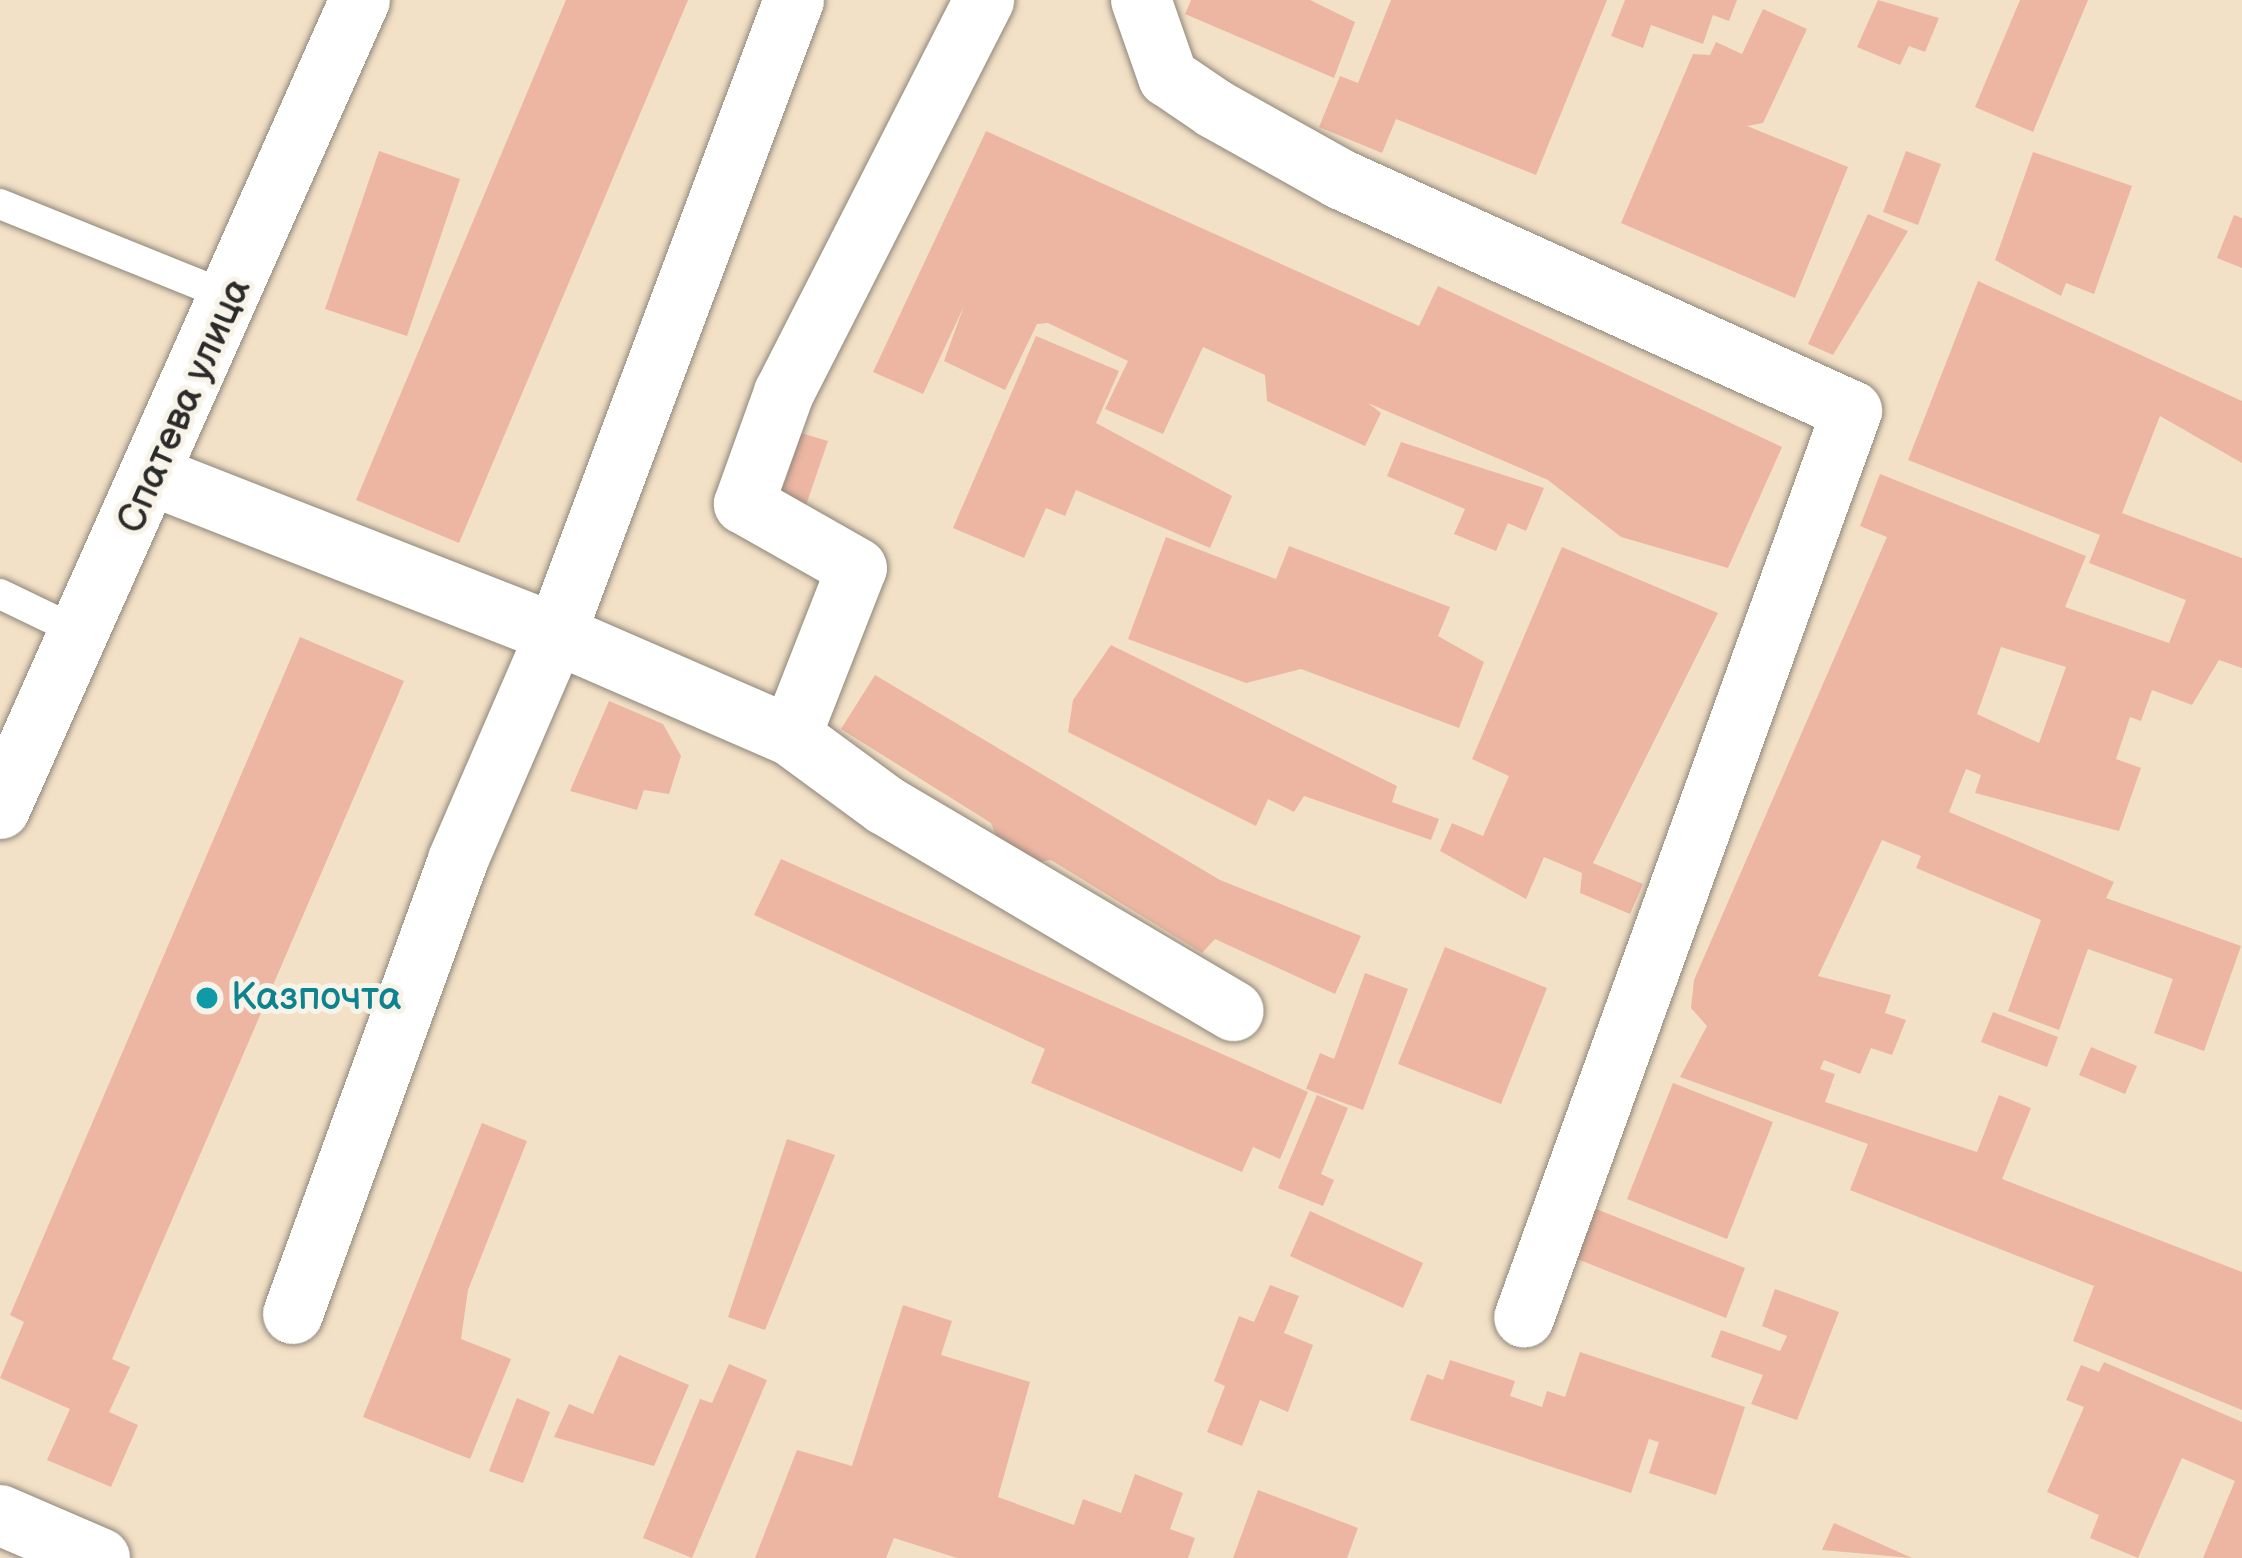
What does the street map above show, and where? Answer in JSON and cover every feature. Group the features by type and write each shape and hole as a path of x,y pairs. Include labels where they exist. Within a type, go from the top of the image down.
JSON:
{"street":[{"name":"Спатева улица","path":"0,809 235,299 360,0"},
{"path":"293,1314 458,860 556,634 794,0"},
{"path":"791,736 857,568 744,504 784,393 984,0"},
{"path":"1141,0 1168,77 1215,109 1340,179 1852,411 1524,1318"},
{"path":"153,476 556,634 791,736 885,806 1234,1011"},
{"path":"0,1515 100,1558"}],"lane":[{"path":"0,204 235,299"},
{"path":"0,594 81,633"}],"building":[{"path":"566,0 688,0 459,543 356,500"},
{"path":"1191,0 1310,0 1355,22 1334,78 1185,14"},
{"path":"1391,0 1607,0 1536,175 1396,119 1382,153 1319,127 1340,76 1358,83"},
{"path":"1625,0 1737,0 1729,21 1713,15 1703,44 1651,25 1643,48 1611,36"},
{"path":"1878,0 1939,18 1925,52 1909,46 1900,65 1857,47"},
{"path":"2020,0 2088,0 2033,132 1975,107"},
{"path":"1763,9 1807,29 1763,123 1747,126 1848,167 1795,298 1621,223 1693,54 1710,55 1716,42 1742,54"},
{"path":"986,131 1419,326 1438,286 1782,447 1728,568 1621,537 1548,480 1368,403 1381,413 1365,446 1267,401 1265,375 1203,347 1163,434 1105,409 1128,361 1048,323 1037,324 1005,390 944,361 964,306 923,394 873,372"},
{"path":"379,151 460,179 407,336 325,309"},
{"path":"1906,151 1941,164 1918,225 1883,212"},
{"path":"2033,152 2132,186 2094,294 2066,283 2061,296 1995,260"},
{"path":"1868,214 1908,231 1833,355 1808,344"},
{"path":"2234,215 2242,218 2242,268 2217,258"},
{"path":"1978,281 2242,401 2242,463 2160,416 2122,513 2242,558 2242,668 2219,660 2192,705 2152,690 2141,721 2130,717 2116,759 2141,768 2119,831 1975,793 1981,775 1966,769 1949,812 2114,882 2106,898 2241,946 2204,1051 2154,1033 2173,979 2088,949 2059,1030 2008,1011 2041,920 1916,868 1921,856 1882,840 1818,976 1891,995 1885,1013 1906,1020 1892,1055 1871,1048 1860,1074 1824,1060 1820,1069 1835,1074 1825,1102 1977,1152 1999,1095 2031,1108 2002,1179 2242,1272 2242,1410 2073,1341 2094,1286 1850,1190 1868,1144 1680,1077 1707,1026 1691,1008 1694,980 1887,537 1860,526 1880,474 2086,556 2065,607 2169,643 2186,600 2089,563 2100,535 1908,460","holes":["2001,647 2066,667 2039,743 1977,714"]},
{"path":"1036,336 1119,371 1096,423 1232,496 1210,548 1076,490 1065,516 1046,508 1024,558 953,528"},
{"path":"801,433 828,441 804,511 778,502"},
{"path":"1401,442 1544,488 1526,531 1508,523 1496,551 1454,534 1465,509 1387,476"},
{"path":"1166,537 1276,579 1289,546 1450,607 1438,636 1484,662 1459,728 1301,669 1246,683 1128,639"},
{"path":"1562,547 1718,613 1593,863 1643,884 1630,914 1580,893 1582,873 1544,857 1526,899 1440,851 1452,823 1483,836 1509,776 1472,759"},
{"name":"Казпочта","path":"300,637 404,681 112,1359 130,1367 109,1412 138,1425 111,1487 47,1460 70,1409 0,1378 24,1322 10,1315"},
{"path":"1111,645 1397,786 1392,802 1439,819 1431,840 1304,796 1294,812 1268,799 1256,826 1068,732 1073,700"},
{"path":"875,675 1220,880 1361,936 1335,994 1215,939 1202,953 1051,860 1028,864 1001,848 991,823 841,729"},
{"path":"609,701 663,724 681,756 669,794 644,790 637,810 570,791"},
{"path":"781,859 1308,1092 1280,1159 1253,1147 1242,1172 1031,1083 1045,1049 754,915"},
{"path":"1445,947 1547,988 1501,1104 1398,1064"},
{"path":"1365,973 1408,989 1363,1110 1306,1089 1320,1053 1334,1059"},
{"path":"1993,1012 2058,1037 2047,1067 1981,1042"},
{"path":"2091,1047 2137,1066 2125,1094 2079,1075"},
{"path":"1673,1083 1773,1122 1727,1239 1627,1199"},
{"path":"1317,1095 1348,1108 1321,1174 1334,1180 1323,1206 1278,1188"},
{"path":"482,1123 527,1141 468,1290 461,1339 511,1359 470,1459 363,1417"},
{"path":"787,1139 835,1155 765,1330 728,1317"},
{"path":"1596,1209 1745,1268 1726,1318 1577,1259"},
{"path":"1310,1211 1423,1263 1403,1308 1290,1256"},
{"path":"1270,1285 1299,1296 1284,1333 1313,1345 1288,1412 1260,1400 1242,1446 1207,1432 1225,1386 1214,1381 1239,1316 1254,1322"},
{"path":"1775,1289 1839,1312 1797,1420 1751,1404 1763,1375 1711,1357 1721,1330 1780,1351 1787,1336 1762,1326"},
{"path":"903,1305 952,1321 941,1355 1030,1382 998,1497 1074,1525 1083,1499 1121,1513 1135,1474 1183,1493 1170,1529 1195,1538 1188,1558 957,1558 894,1538 886,1558 755,1558 797,1450 852,1466"},
{"path":"1580,1352 1745,1407 1716,1495 1649,1473 1659,1442 1649,1439 1631,1493 1410,1420 1427,1374 1443,1380 1450,1360 1515,1381 1510,1396 1542,1407 1547,1391 1565,1397"},
{"path":"619,1355 689,1385 654,1466 554,1437 569,1404 593,1414"},
{"path":"2104,1362 2242,1422 2242,1558 2203,1558 2235,1481 2182,1458 2138,1558 2090,1538 2099,1515 2047,1492 2084,1407 2066,1400 2081,1365 2099,1372"},
{"path":"729,1364 767,1380 692,1558 643,1538 700,1399 712,1403"},
{"path":"517,1398 550,1412 523,1483 489,1471"},
{"path":"1258,1490 1358,1528 1347,1558 1233,1558"},
{"path":"1834,1523 1912,1558 1822,1550"}],"place":[{"name":"Казпочта","path":"207,998"}]}
